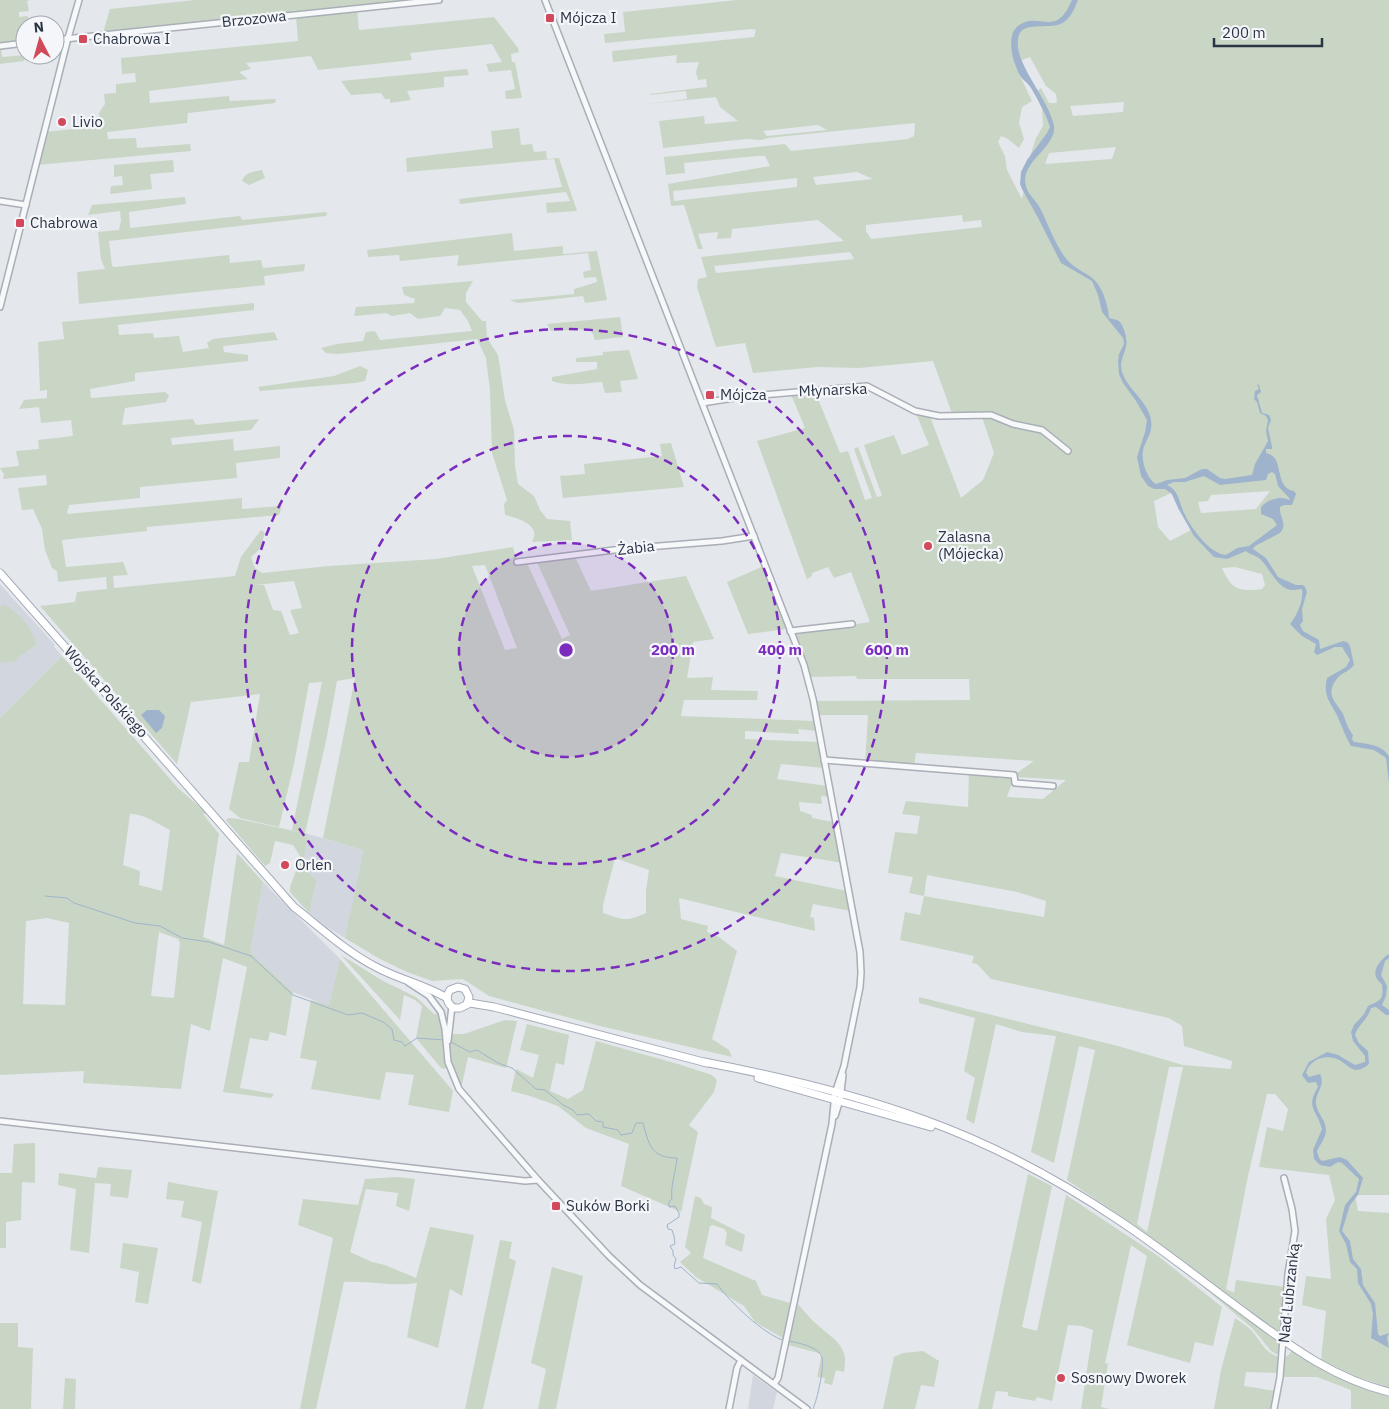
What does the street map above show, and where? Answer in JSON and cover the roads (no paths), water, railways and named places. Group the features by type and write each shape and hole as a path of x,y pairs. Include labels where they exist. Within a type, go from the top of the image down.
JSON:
{"main road":[{"name":"Wojska Polskiego","path":"0,573 282,895 329,936 352,953 405,980 448,995"},
{"path":"454,987 461,987 466,991 468,1001 463,1007 455,1007 448,995 454,987"},
{"path":"468,1001 923,1119 1047,1175 1144,1237 1283,1341 1328,1369 1389,1392"}],"street":[{"path":"0,307 79,0"},
{"name":"Brzozowa","path":"65,38 439,0"},
{"path":"545,0 754,536 810,685 861,958 860,987 778,1378 774,1384"},
{"path":"0,46 15,44"},
{"path":"0,202 26,205"},
{"name":"Młynarska","path":"702,403 740,397 867,386 915,411 939,416 991,415 1013,424 1042,430 1068,451"},
{"name":"Żabia","path":"517,562 630,548 722,541 754,536"},
{"path":"790,631 852,624"},
{"path":"824,760 1014,775 1015,783 1053,786"},
{"path":"405,980 429,996 436,1003 444,1019 449,1065 459,1089 538,1180 628,1275 807,1409"},
{"path":"447,1041 455,1007"},
{"path":"0,1121 525,1181 538,1180"},
{"name":"Nad Lubrzanką","path":"1274,1409 1280,1377 1288,1274 1295,1231 1292,1209 1284,1178"},
{"path":"729,1409 737,1368 741,1360"}],"water":[{"path":"1072,0 1078,0 1071,15 1059,25 1027,28 1019,35 1020,56 1051,115 1054,126 1053,135 1049,143 1030,165 1026,174 1025,183 1029,193 1040,208 1064,256 1073,265 1095,280 1104,295 1109,318 1121,323 1126,337 1121,362 1122,372 1145,406 1151,421 1151,429 1144,448 1143,460 1145,469 1153,482 1156,484 1167,480 1185,478 1202,469 1207,469 1220,478 1225,479 1252,475 1255,464 1268,441 1266,431 1268,420 1266,416 1260,413 1257,402 1254,399 1255,391 1259,389 1257,384 1259,385 1261,392 1257,395 1262,413 1269,415 1271,420 1268,428 1272,449 1266,449 1266,453 1274,457 1283,483 1296,494 1292,505 1280,507 1283,527 1280,533 1255,546 1253,549 1266,558 1278,577 1305,587 1307,592 1302,609 1303,621 1300,625 1303,631 1319,640 1320,649 1343,641 1347,642 1350,646 1354,665 1342,674 1333,685 1331,690 1333,698 1343,714 1348,728 1353,735 1352,739 1354,742 1378,747 1389,756 1389,783 1386,758 1374,750 1351,746 1327,696 1327,678 1346,667 1350,660 1342,647 1335,647 1317,655 1314,652 1316,644 1302,636 1290,624 1299,608 1302,589 1294,590 1283,587 1260,559 1246,551 1227,559 1214,557 1194,536 1172,494 1165,489 1154,489 1148,486 1141,476 1137,457 1147,420 1119,374 1118,361 1124,344 1123,338 1102,312 1092,281 1061,263 1020,184 1021,172 1027,160 1050,127 1036,97 1021,77 1015,65 1011,43 1012,36 1018,26 1026,22 1053,22 1066,12","holes":["1272,472 1275,474 1278,486 1290,499 1278,498 1270,500 1261,507 1261,514 1273,519 1277,525 1249,546 1237,548 1226,555 1213,550 1195,532 1184,513 1176,493 1167,485 1204,476 1220,485 1266,480 1268,474"]},
{"path":"147,710 159,710 165,716 162,728 156,733 141,715"},
{"path":"1389,954 1381,975 1387,986 1386,996 1382,1005 1389,1010 1389,1015 1386,1015 1376,1007 1371,1008 1355,1035 1359,1043 1368,1051 1369,1064 1358,1070 1350,1068 1334,1058 1325,1057 1313,1062 1306,1073 1309,1077 1320,1074 1322,1078 1316,1104 1325,1123 1326,1133 1317,1151 1319,1158 1322,1161 1340,1157 1347,1160 1363,1178 1358,1195 1350,1205 1342,1231 1350,1241 1353,1259 1361,1269 1363,1285 1375,1303 1378,1334 1380,1336 1389,1333 1387,1338 1389,1348 1371,1338 1373,1314 1371,1304 1358,1283 1357,1269 1350,1262 1346,1244 1339,1231 1345,1205 1356,1192 1359,1179 1342,1163 1338,1162 1330,1167 1320,1165 1314,1159 1313,1150 1322,1129 1312,1105 1314,1094 1318,1087 1316,1082 1308,1083 1302,1075 1309,1062 1327,1052 1338,1055 1355,1065 1365,1062 1365,1056 1353,1041 1351,1032 1368,1006 1382,997 1382,985 1377,979 1375,972 1383,958"}],"waterway":[{"path":"45,896 67,898 74,903 135,923 160,926 182,938 209,942 251,956 293,995 348,1015 362,1013 383,1022 392,1029 394,1040 402,1042 405,1046 417,1038 444,1040"},
{"path":"451,1042 470,1052 477,1050 498,1063 512,1068 536,1089 545,1090 577,1115 589,1114 596,1121 603,1122 603,1127 618,1130 621,1135 632,1133 636,1123 643,1123 652,1149 662,1156 677,1158 672,1199 669,1202 669,1207 675,1206 679,1217 667,1225 668,1229 672,1230 674,1236 675,1244 670,1246 676,1259 675,1269 681,1267 699,1283 717,1284 730,1300 757,1325 785,1341"},
{"path":"789,1341 811,1347 821,1355 822,1373 813,1409"}],"place":[{"name":"Mójcza I","path":"550,18"},
{"name":"Chabrowa I","path":"83,39"},
{"name":"Livio","path":"62,122"},
{"name":"Chabrowa","path":"20,223"},
{"name":"Mójcza","path":"710,395"},
{"name":"Zalasna (Mójecka)","path":"928,546"},
{"name":"Orlen","path":"285,865"},
{"name":"Suków Borki","path":"556,1206"},
{"name":"Sosnowy Dworek","path":"1061,1378"}]}
